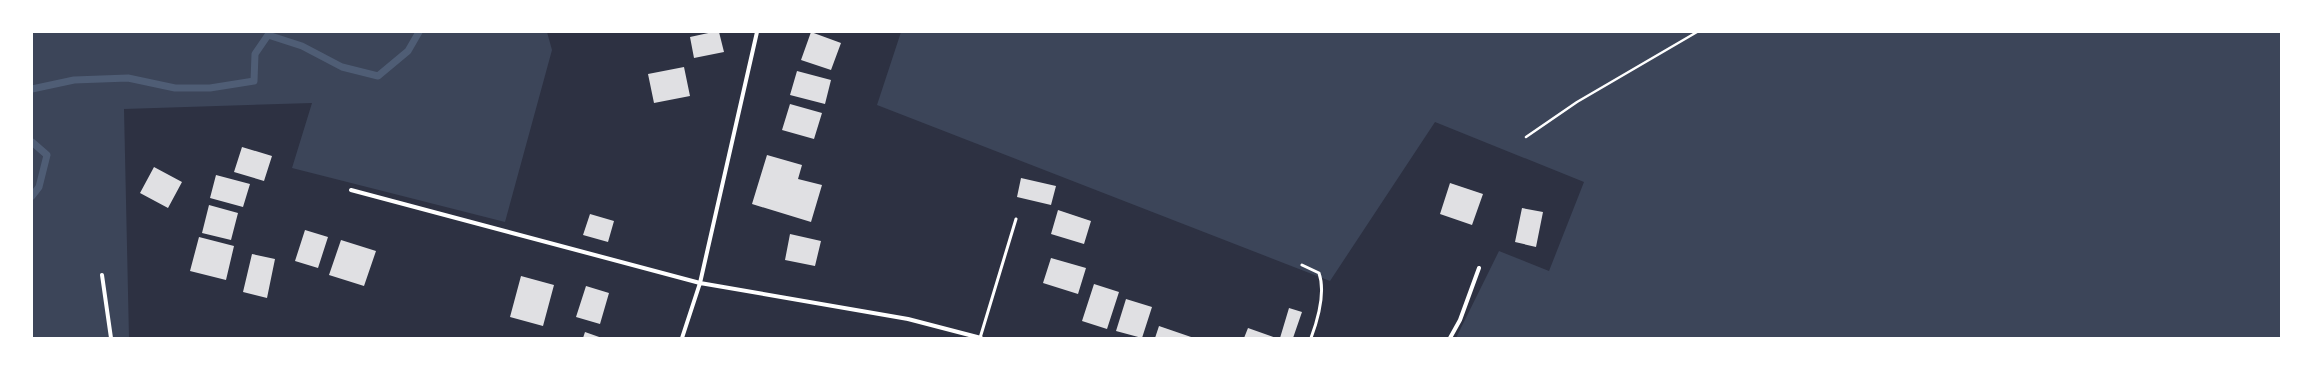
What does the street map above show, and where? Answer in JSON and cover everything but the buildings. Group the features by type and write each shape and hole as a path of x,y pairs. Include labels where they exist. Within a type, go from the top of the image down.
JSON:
{"street":[{"path":"682,338 700,283 757,32"},
{"path":"351,190 700,283 908,320 980,338"},
{"path":"1450,338 1460,320 1479,268"},
{"path":"102,275 111,338"}],"lane":[{"path":"980,338 1016,219"},
{"path":"1302,265 1319,274 1322,280 1317,317 1311,338"}],"path":[{"path":"1526,138 1577,102 1698,32"}],"shaded area":[{"path":"32,32 547,32 552,50 505,222 292,168 312,103 124,109 129,338 32,338"},
{"path":"901,32 2281,32 2281,338 1456,338 1499,251 1549,271 1584,182 1435,122 1330,281 877,105"}],"waterway":[{"path":"32,89 74,80 128,78 175,88 210,88 254,81 255,54 268,35 302,46 342,67 378,76 408,51 419,32"},
{"path":"32,142 47,155 39,187 32,196"}]}
